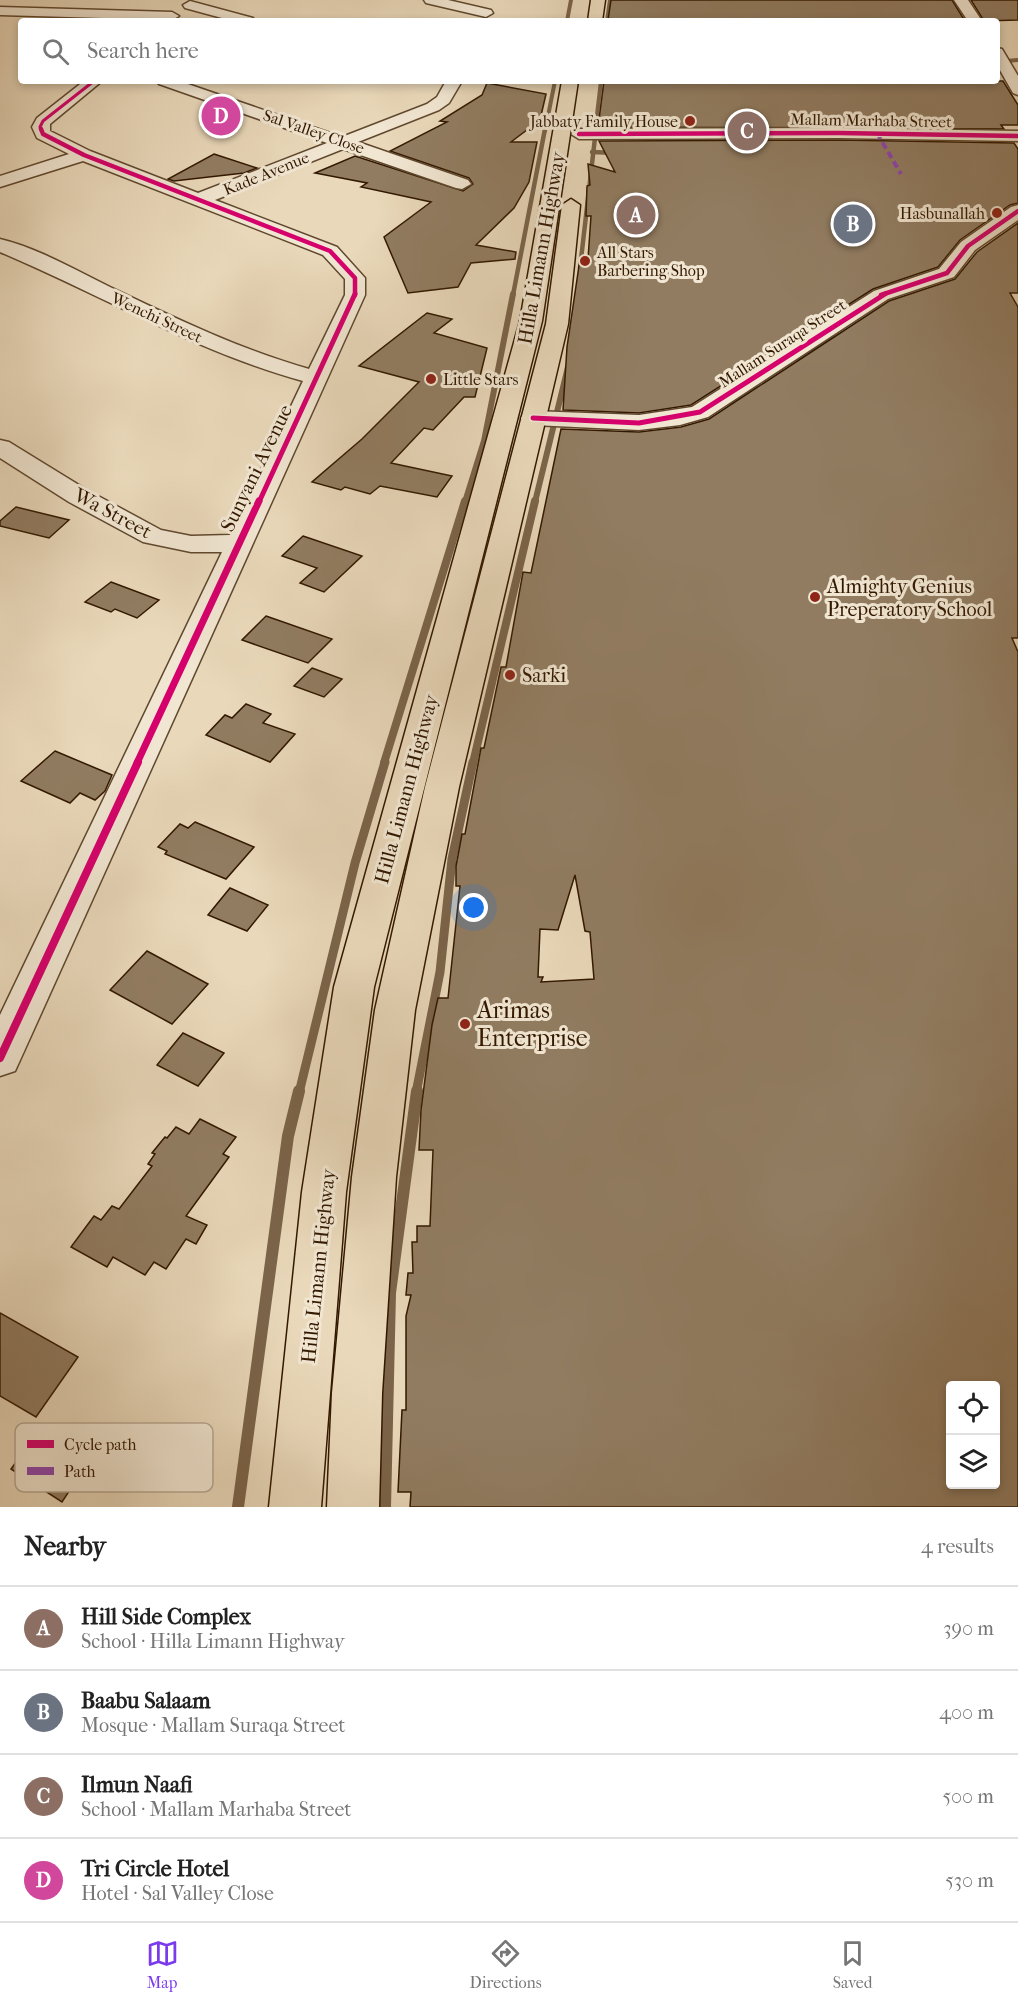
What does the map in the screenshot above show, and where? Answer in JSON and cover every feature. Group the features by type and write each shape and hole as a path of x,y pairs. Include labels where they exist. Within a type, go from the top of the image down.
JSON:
{"main road":[{"path":"595,18 598,0"},
{"name":"Hilla Limann Highway","path":"295,1507 324,1191 354,987 531,321 570,84"},
{"name":"Hilla Limann Highway","path":"353,1507 357,1393 374,1177 395,1010 442,787 557,324 586,84"}],"street":[{"path":"431,0 486,11"},
{"path":"961,0 973,18"},
{"path":"0,10 169,18 192,3 239,18"},
{"path":"1000,56 1018,58"},
{"path":"1000,59 1018,90"},
{"name":"Sunyani Avenue","path":"0,1058 355,295 355,278 330,251 84,155 54,142 43,134 40,127 43,121 90,84"},
{"name":"Sal Valley Close","path":"173,84 462,184"},
{"name":"Kade Avenue","path":"200,199 433,108 443,100 452,84"},
{"name":"Mallam Marhaba Street","path":"579,134 839,133 1018,136"},
{"path":"0,182 40,167 84,155"},
{"name":"Mallam Suraqa Street","path":"533,418 615,422 658,421 700,412 881,295 947,273 951,263 960,254 1018,211"},
{"name":"Wenchi Street","path":"0,245 255,361 318,378"},
{"name":"Wa Street","path":"3,453 153,536 191,544 238,543"}],"building":[{"path":"611,0 952,0 963,18 608,18"},
{"path":"971,0 1018,0 1018,20 982,18"},
{"path":"1000,81 1003,81 1018,105 1018,125 1001,125 1004,129 598,127 604,84 1000,84"},
{"path":"487,84 546,94 540,120 511,142 537,142 529,182 514,208 476,245 516,252 515,259 471,263 458,287 408,293 384,237 431,202 361,187 367,183 315,173 355,156 463,191 473,184 469,178 390,151 447,122 440,121 482,95"},
{"path":"839,140 1014,143 1018,149 1018,203 1010,205 960,240 938,267 873,289 691,405 639,413 563,410 567,347 580,259 588,259 591,216 586,216 587,186 590,185 588,164 615,172 599,141"},
{"path":"214,154 257,168 244,173 174,181 168,179"},
{"path":"1018,223 1018,293 1010,293 1018,307 1018,638 1012,638 1018,652 1018,1507 410,1507 411,1492 398,1492 402,1410 406,1410 406,1316 411,1295 406,1295 408,1273 413,1273 412,1242 417,1242 417,1226 430,1226 433,1150 419,1150 421,1110 432,1025 438,998 448,998 460,886 456,886 456,866 462,834 465,834 481,748 484,748 501,667 506,667 523,572 531,573 561,429 639,432 681,427 709,419 889,301 955,279 977,252","holes":["575,875 585,931 590,932 594,979 541,982 543,977 538,977 540,929 558,930"]},
{"path":"427,313 452,319 434,333 487,348 475,397 464,397 433,430 424,428 391,463 452,476 437,497 380,486 370,494 345,487 341,490 312,482 362,439 419,382 359,366"},
{"path":"16,507 69,520 49,538 0,526 0,521"},
{"path":"303,536 362,556 324,592 300,583 317,568 282,556"},
{"path":"111,582 159,600 137,618 115,609 111,612 85,602"},
{"path":"266,616 332,639 308,663 242,640"},
{"path":"312,668 342,679 324,697 294,686"},
{"path":"246,704 271,714 263,723 295,734 270,762 206,735 225,715 232,718"},
{"path":"55,751 112,775 105,791 95,800 80,793 70,803 21,781"},
{"path":"195,822 254,847 226,879 165,854 167,851 158,847 180,824 188,828"},
{"path":"230,888 268,905 247,931 208,915"},
{"path":"147,951 208,984 172,1024 110,990"},
{"path":"183,1033 224,1053 198,1086 157,1065"},
{"path":"200,1119 236,1137 223,1154 229,1157 186,1216 207,1225 196,1244 186,1239 166,1269 154,1262 145,1275 113,1257 107,1267 71,1247 94,1216 101,1220 112,1206 119,1209 152,1166 148,1164 155,1154 152,1153 165,1137 167,1138 176,1127 189,1134"},
{"path":"0,1313 78,1357 36,1417 0,1396"},
{"path":"47,1492 69,1492 62,1502"}],"waterway":[{"path":"568,18 571,0"},
{"path":"607,18 610,0"},
{"path":"1018,60 1006,61 1018,81"},
{"path":"545,131 554,84"},
{"path":"595,131 601,84"},
{"path":"513,295 545,129"},
{"path":"593,152 596,129"},
{"path":"580,268 593,152"},
{"path":"593,152 616,153"},
{"path":"870,295 882,288 902,283"},
{"path":"465,502 484,441 513,294"},
{"path":"867,297 873,294"},
{"path":"796,358 821,346 834,332"},
{"path":"535,502 568,367"},
{"path":"731,402 755,385"},
{"path":"384,763 465,501"},
{"path":"473,763 535,501"},
{"path":"299,1093 355,863 385,762"},
{"path":"416,1093 440,972 452,859 473,762"},
{"path":"238,1507 288,1136 299,1091"},
{"path":"385,1507 390,1293 417,1091"}],"marked path":[{"path":"877,133 901,174"}],"cycle path":[{"path":"0,1058 355,295 355,278 330,251 84,155 43,134 40,127 43,121 90,84"},
{"path":"579,134 839,133 1018,136"},
{"path":"533,418 639,423 680,418 700,412 881,295 947,273 952,263 968,246 1018,211"}],"place":[{"name":"Tri Circle Hotel","path":"221,116"},
{"name":"Jabbaty Family House","path":"690,121"},
{"name":"Ilmun Naafi","path":"747,131"},
{"name":"Hasbunallah","path":"997,213"},
{"name":"Hill Side Complex","path":"636,215"},
{"name":"Baabu Salaam","path":"853,224"},
{"name":"All Stars Barbering Shop","path":"585,261"},
{"name":"Little Stars","path":"431,379"},
{"name":"Almighty Genius Preperatory School","path":"815,597"},
{"name":"Sarki","path":"510,675"},
{"name":"Arimas Enterprise","path":"465,1024"}]}
